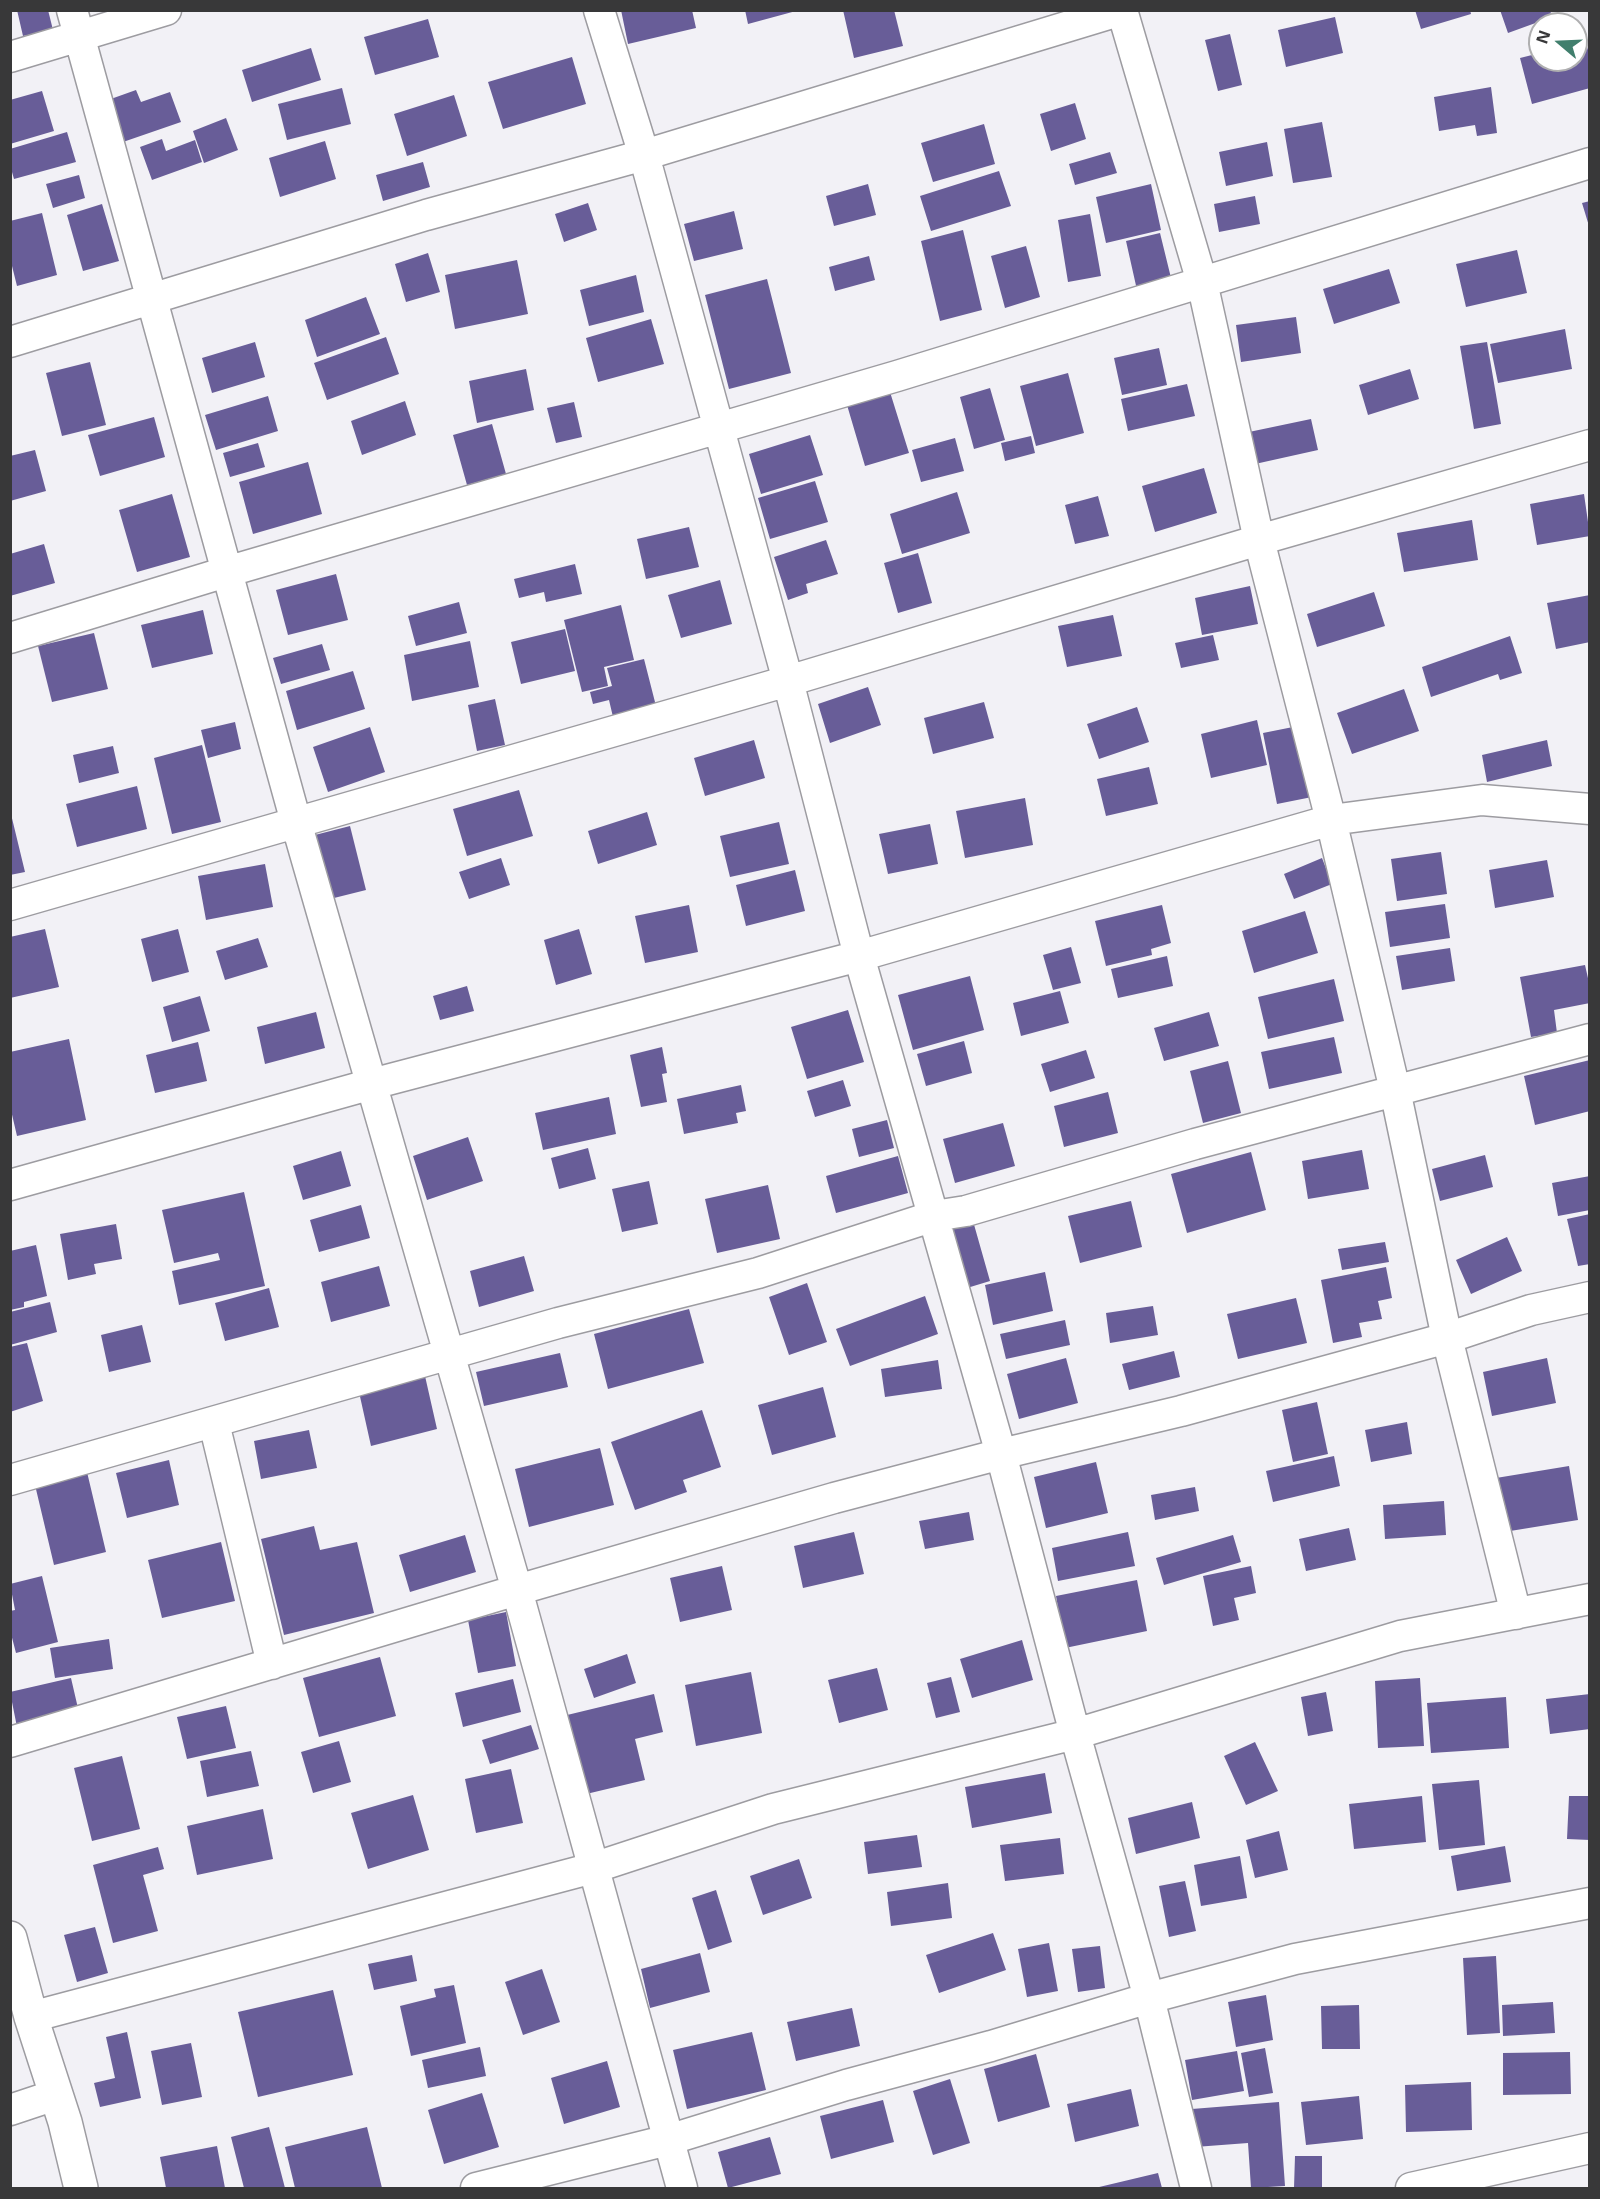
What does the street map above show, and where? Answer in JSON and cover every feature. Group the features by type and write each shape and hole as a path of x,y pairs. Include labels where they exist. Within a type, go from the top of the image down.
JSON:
{"main road":[{"path":"10,1938 31,2017 65,2122 81,2188"}],"street":[{"path":"10,57 76,23 166,10"},
{"path":"599,10 644,155 788,681 859,956 1001,1454 1075,1734 1149,1998 1196,2188"},
{"path":"10,342 426,215 644,155 1122,11 1202,282 1259,540 1331,820 1395,1090 1447,1338 1516,1614"},
{"path":"76,23 226,572 517,1590 682,2188"},
{"path":"10,638 226,572 719,430 1590,163"},
{"path":"10,905 788,681 1259,540 1590,445"},
{"path":"10,1185 372,1084 859,956 1331,820 1482,800 1590,809"},
{"path":"10,1480 214,1423 448,1353 758,1273 934,1216 966,1211 1195,1144 1590,1039"},
{"path":"10,1742 834,1498 1001,1454 1181,1412 1447,1338 1531,1310 1590,1297"},
{"path":"214,1423 272,1664"},
{"path":"31,2017 593,1869 773,1809 1075,1734 1400,1636 1590,1599"},
{"path":"476,2188 668,2140 846,2085 991,2046 1149,1998 1295,1959 1590,1903"},
{"path":"10,2110 55,2095"},
{"path":"1411,2188 1590,2148"}],"building":[{"path":"17,10 48,10 53,30 23,36"},
{"path":"621,10 692,10 696,28 628,44"},
{"path":"745,10 796,10 796,11 748,24"},
{"path":"843,10 894,10 903,46 854,58"},
{"path":"1415,10 1470,10 1471,14 1421,29"},
{"path":"1500,10 1550,10 1551,12 1528,12 1528,26 1508,33"},
{"path":"1335,17 1343,53 1286,67 1278,30"},
{"path":"428,19 439,57 375,75 364,37"},
{"path":"1230,34 1242,85 1218,91 1205,40"},
{"path":"311,48 321,80 252,102 242,70"},
{"path":"1588,50 1590,88 1532,104 1520,58 1528,56 1528,72 1588,72"},
{"path":"572,57 586,104 503,129 488,82"},
{"path":"1491,87 1497,133 1477,136 1475,125 1439,131 1434,97"},
{"path":"342,88 351,124 287,140 278,104"},
{"path":"136,90 141,102 170,92 181,122 123,142 108,100"},
{"path":"42,91 54,131 10,144 10,100"},
{"path":"454,95 467,136 407,156 394,114"},
{"path":"1075,103 1086,139 1051,151 1040,114"},
{"path":"226,118 238,150 204,163 193,131"},
{"path":"1322,122 1332,177 1293,183 1284,129"},
{"path":"984,124 995,164 933,182 921,143"},
{"path":"67,132 76,162 14,179 10,165 10,149"},
{"path":"162,139 166,151 195,140 202,162 152,180 140,147"},
{"path":"325,141 336,179 280,197 269,158"},
{"path":"1267,142 1273,176 1226,186 1219,152"},
{"path":"1110,152 1117,173 1075,185 1069,164"},
{"path":"423,162 430,187 383,201 376,175"},
{"path":"999,171 1011,206 931,231 920,196"},
{"path":"79,175 85,198 53,208 46,184"},
{"path":"868,184 876,215 834,226 826,196"},
{"path":"1151,184 1161,230 1106,243 1096,197"},
{"path":"1255,196 1260,224 1219,232 1214,204"},
{"path":"1590,201 1590,226 1589,226 1582,203"},
{"path":"588,203 597,230 564,242 555,214"},
{"path":"102,204 119,261 83,271 67,215"},
{"path":"734,211 743,249 694,261 684,224"},
{"path":"42,213 57,275 17,286 10,258 10,221"},
{"path":"1090,214 1101,276 1068,282 1058,220"},
{"path":"963,230 982,310 940,321 921,241"},
{"path":"1160,233 1172,282 1137,290 1126,241"},
{"path":"1026,246 1040,297 1005,308 991,256"},
{"path":"1517,250 1527,293 1466,307 1456,264"},
{"path":"428,253 440,292 406,302 395,264"},
{"path":"869,256 875,280 835,291 829,267"},
{"path":"517,260 528,314 455,329 445,275"},
{"path":"1389,269 1400,303 1334,324 1323,289"},
{"path":"636,275 644,312 589,326 580,290"},
{"path":"767,279 791,373 729,389 705,295"},
{"path":"366,297 380,334 317,357 305,320"},
{"path":"1296,317 1301,353 1241,362 1236,325"},
{"path":"651,319 664,364 598,382 586,338"},
{"path":"1565,329 1572,369 1498,383 1490,344"},
{"path":"386,337 399,374 327,400 314,363"},
{"path":"255,342 265,377 212,393 202,358"},
{"path":"1487,342 1501,424 1474,429 1460,346"},
{"path":"1159,348 1167,385 1122,395 1114,358"},
{"path":"90,362 106,425 62,436 46,373"},
{"path":"526,369 534,410 477,423 469,381"},
{"path":"1410,369 1419,399 1368,415 1359,385"},
{"path":"1068,373 1084,433 1036,446 1020,386"},
{"path":"1187,384 1195,416 1128,431 1121,399"},
{"path":"990,388 1005,440 974,449 960,397"},
{"path":"890,392 909,453 865,466 847,405"},
{"path":"268,396 278,431 216,450 205,415"},
{"path":"405,401 416,435 362,455 351,421"},
{"path":"574,402 582,437 556,443 547,408"},
{"path":"154,417 165,457 100,476 88,435"},
{"path":"1311,419 1318,450 1255,464 1249,432"},
{"path":"492,424 506,474 467,485 453,435"},
{"path":"810,435 823,475 761,494 749,454"},
{"path":"1031,436 1035,453 1005,461 1001,443"},
{"path":"955,438 964,471 921,482 912,450"},
{"path":"258,443 265,467 230,477 223,453"},
{"path":"35,450 46,491 10,501 10,456"},
{"path":"308,462 322,514 253,534 239,482"},
{"path":"1204,468 1217,513 1155,532 1142,486"},
{"path":"815,481 828,522 770,539 758,498"},
{"path":"957,492 970,533 902,554 890,514"},
{"path":"172,494 190,557 137,572 119,510"},
{"path":"1584,494 1590,536 1537,545 1530,504"},
{"path":"1098,496 1109,536 1075,544 1065,505"},
{"path":"1472,520 1478,560 1404,572 1397,533"},
{"path":"689,527 699,567 646,579 637,539"},
{"path":"826,540 838,574 806,584 808,593 788,600 774,557"},
{"path":"44,544 55,583 10,596 10,554"},
{"path":"918,553 932,603 898,613 884,563"},
{"path":"575,564 582,594 546,602 544,592 519,598 514,579"},
{"path":"336,574 348,620 288,635 276,590"},
{"path":"720,580 732,624 681,638 668,595"},
{"path":"1250,586 1258,624 1202,635 1195,598"},
{"path":"1374,592 1385,626 1317,647 1307,614"},
{"path":"1590,595 1590,642 1556,649 1547,603"},
{"path":"459,602 467,633 416,646 408,616"},
{"path":"621,605 634,660 604,667 608,686 582,692 564,620"},
{"path":"203,610 213,654 152,668 141,625"},
{"path":"1113,615 1122,656 1067,667 1058,626"},
{"path":"565,629 575,671 521,684 511,642"},
{"path":"94,633 108,689 52,702 38,646"},
{"path":"1213,635 1219,660 1181,668 1175,643"},
{"path":"1510,636 1522,673 1500,680 1498,674 1431,697 1422,667"},
{"path":"470,641 479,687 412,701 404,655"},
{"path":"322,644 330,670 281,684 273,658"},
{"path":"644,659 656,706 613,717 609,700 593,704 590,692 612,686 607,668"},
{"path":"353,671 365,709 297,730 286,691"},
{"path":"868,687 881,725 830,743 818,704"},
{"path":"1404,689 1419,731 1352,754 1337,713"},
{"path":"495,699 505,745 477,751 468,705"},
{"path":"984,702 994,738 933,754 924,718"},
{"path":"1137,707 1149,742 1099,759 1087,724"},
{"path":"1257,720 1267,765 1211,778 1201,734"},
{"path":"235,722 241,749 208,758 201,730"},
{"path":"1298,726 1312,797 1277,804 1263,733"},
{"path":"370,727 385,772 328,792 313,747"},
{"path":"754,740 765,778 705,796 694,758"},
{"path":"1547,740 1552,766 1487,782 1482,755"},
{"path":"202,745 221,822 172,834 154,758"},
{"path":"113,746 119,773 79,783 73,755"},
{"path":"1149,767 1158,804 1106,816 1097,779"},
{"path":"137,786 147,829 77,847 66,804"},
{"path":"519,790 533,836 467,856 453,809"},
{"path":"1025,798 1033,845 965,858 956,811"},
{"path":"10,810 25,872 10,875"},
{"path":"647,812 657,845 598,864 588,831"},
{"path":"779,822 789,864 730,877 720,836"},
{"path":"930,824 938,864 888,874 879,834"},
{"path":"350,826 366,890 330,899 315,835"},
{"path":"1441,852 1447,894 1397,901 1391,859"},
{"path":"501,858 510,885 469,899 459,872"},
{"path":"1322,858 1332,884 1294,899 1284,874"},
{"path":"1547,860 1554,897 1495,908 1489,870"},
{"path":"265,864 273,907 206,920 198,876"},
{"path":"795,870 805,911 746,926 736,885"},
{"path":"1445,904 1450,938 1390,947 1385,912"},
{"path":"689,905 698,952 645,963 635,916"},
{"path":"1162,905 1171,943 1151,949 1152,955 1106,966 1095,921"},
{"path":"1305,911 1318,953 1254,973 1242,931"},
{"path":"45,929 59,987 10,998 10,937"},
{"path":"178,929 189,972 152,982 141,939"},
{"path":"579,929 592,974 556,985 544,940"},
{"path":"258,938 268,967 225,980 216,951"},
{"path":"1071,947 1081,983 1053,990 1043,955"},
{"path":"1450,948 1455,981 1402,990 1396,956"},
{"path":"1167,956 1173,986 1118,998 1111,969"},
{"path":"1585,965 1590,987 1590,1003 1554,1010 1557,1033 1531,1037 1520,977"},
{"path":"970,976 984,1030 913,1050 898,995"},
{"path":"1334,979 1344,1021 1268,1039 1258,997"},
{"path":"467,986 474,1011 440,1020 433,996"},
{"path":"1060,991 1069,1023 1021,1036 1013,1003"},
{"path":"200,996 210,1031 172,1042 163,1007"},
{"path":"848,1010 864,1062 807,1079 791,1027"},
{"path":"316,1012 325,1048 265,1064 257,1027"},
{"path":"1209,1012 1219,1046 1164,1061 1154,1028"},
{"path":"1334,1037 1342,1073 1269,1089 1261,1052"},
{"path":"69,1039 86,1120 17,1136 10,1106 10,1052"},
{"path":"964,1041 972,1073 926,1086 917,1054"},
{"path":"198,1042 207,1081 155,1093 146,1055"},
{"path":"662,1047 667,1073 662,1074 667,1102 641,1107 630,1055"},
{"path":"1086,1050 1095,1078 1050,1092 1041,1064"},
{"path":"1590,1060 1590,1111 1535,1125 1524,1076"},
{"path":"1228,1061 1241,1113 1203,1123 1190,1071"},
{"path":"843,1080 851,1106 815,1117 807,1091"},
{"path":"741,1085 746,1111 736,1113 738,1123 684,1134 677,1099"},
{"path":"1108,1092 1118,1133 1064,1147 1054,1106"},
{"path":"609,1097 616,1134 543,1150 535,1113"},
{"path":"887,1120 894,1148 859,1157 852,1129"},
{"path":"1003,1123 1015,1166 955,1183 943,1139"},
{"path":"468,1137 483,1181 427,1200 413,1156"},
{"path":"588,1148 596,1179 559,1189 551,1158"},
{"path":"1362,1150 1369,1189 1308,1199 1302,1161"},
{"path":"341,1151 351,1186 303,1200 293,1166"},
{"path":"1251,1152 1266,1210 1187,1233 1171,1174"},
{"path":"1485,1155 1493,1187 1440,1201 1432,1169"},
{"path":"898,1156 908,1193 836,1213 826,1176"},
{"path":"1590,1176 1590,1210 1558,1216 1552,1183"},
{"path":"649,1181 658,1224 622,1232 612,1189"},
{"path":"768,1185 780,1239 717,1253 705,1199"},
{"path":"244,1192 265,1286 179,1305 172,1271 220,1260 218,1253 174,1263 162,1210"},
{"path":"1131,1201 1142,1247 1080,1263 1068,1216"},
{"path":"361,1205 370,1238 319,1252 310,1220"},
{"path":"1590,1214 1590,1264 1578,1266 1567,1219"},
{"path":"973,1221 990,1281 967,1288 950,1228"},
{"path":"116,1224 122,1259 94,1264 96,1274 68,1280 60,1234"},
{"path":"1507,1237 1522,1271 1471,1294 1456,1260"},
{"path":"1385,1242 1389,1262 1342,1270 1338,1249"},
{"path":"36,1245 47,1296 24,1302 24,1307 10,1310 10,1251"},
{"path":"524,1256 534,1291 479,1307 470,1271"},
{"path":"379,1266 390,1306 331,1322 321,1282"},
{"path":"1386,1267 1392,1298 1378,1301 1382,1319 1359,1323 1362,1337 1333,1343 1321,1280"},
{"path":"1045,1272 1053,1311 993,1325 985,1285"},
{"path":"807,1283 827,1342 789,1355 769,1297"},
{"path":"269,1288 279,1327 225,1341 215,1303"},
{"path":"925,1296 938,1334 850,1366 836,1329"},
{"path":"1296,1298 1307,1343 1238,1359 1227,1314"},
{"path":"50,1302 57,1332 10,1345 10,1312"},
{"path":"1153,1306 1158,1335 1110,1343 1106,1313"},
{"path":"689,1309 704,1363 608,1389 594,1334"},
{"path":"1065,1320 1070,1345 1006,1359 1000,1334"},
{"path":"142,1325 151,1362 109,1372 101,1335"},
{"path":"27,1343 43,1401 10,1412 10,1347"},
{"path":"1174,1351 1180,1377 1129,1390 1122,1364"},
{"path":"560,1353 568,1387 484,1406 476,1372"},
{"path":"1066,1358 1078,1403 1019,1419 1007,1374"},
{"path":"1547,1358 1556,1403 1492,1416 1483,1372"},
{"path":"938,1360 942,1389 885,1397 881,1369"},
{"path":"425,1376 437,1429 371,1446 359,1392"},
{"path":"823,1387 836,1437 772,1455 758,1405"},
{"path":"1317,1402 1328,1454 1293,1462 1282,1410"},
{"path":"702,1410 721,1467 683,1480 687,1492 635,1510 611,1442"},
{"path":"1407,1422 1412,1454 1371,1462 1365,1430"},
{"path":"309,1430 317,1468 261,1479 254,1441"},
{"path":"600,1448 614,1505 529,1527 515,1469"},
{"path":"1334,1456 1340,1486 1273,1502 1266,1471"},
{"path":"169,1460 179,1505 127,1518 116,1473"},
{"path":"1096,1462 1108,1513 1046,1528 1034,1477"},
{"path":"1569,1466 1578,1520 1504,1532 1496,1478"},
{"path":"87,1472 106,1552 54,1565 35,1485"},
{"path":"1195,1487 1199,1511 1155,1520 1151,1495"},
{"path":"1444,1501 1446,1535 1385,1539 1383,1505"},
{"path":"969,1512 974,1540 925,1549 919,1521"},
{"path":"314,1526 320,1550 357,1542 374,1613 284,1635 261,1539"},
{"path":"1349,1528 1356,1560 1306,1571 1299,1539"},
{"path":"854,1532 864,1574 803,1588 794,1546"},
{"path":"1128,1532 1135,1566 1058,1581 1052,1548"},
{"path":"465,1535 476,1572 410,1592 399,1555"},
{"path":"1233,1535 1241,1562 1164,1585 1156,1558"},
{"path":"221,1542 235,1601 162,1618 148,1560"},
{"path":"722,1566 732,1610 680,1622 670,1578"},
{"path":"1251,1566 1256,1593 1234,1598 1239,1620 1213,1626 1203,1576"},
{"path":"42,1576 58,1642 16,1653 10,1630 10,1611 15,1610 10,1584"},
{"path":"1137,1580 1147,1631 1065,1648 1056,1596"},
{"path":"506,1612 516,1666 478,1673 468,1620"},
{"path":"109,1639 113,1669 55,1678 50,1648"},
{"path":"1022,1640 1033,1680 972,1698 960,1659"},
{"path":"627,1654 636,1683 594,1698 584,1669"},
{"path":"380,1657 396,1716 319,1737 303,1678"},
{"path":"877,1668 888,1710 839,1723 828,1680"},
{"path":"751,1672 762,1733 696,1746 685,1685"},
{"path":"951,1677 960,1712 936,1718 927,1683"},
{"path":"71,1678 80,1717 18,1732 10,1692"},
{"path":"1420,1678 1424,1746 1378,1748 1375,1681"},
{"path":"513,1679 521,1712 463,1727 455,1693"},
{"path":"1326,1692 1333,1731 1308,1736 1301,1697"},
{"path":"654,1694 663,1732 635,1739 645,1780 582,1795 563,1716"},
{"path":"1590,1694 1590,1729 1550,1734 1546,1699"},
{"path":"1506,1697 1509,1748 1431,1753 1427,1703"},
{"path":"226,1706 236,1748 187,1759 177,1717"},
{"path":"531,1725 539,1749 490,1764 482,1740"},
{"path":"339,1741 351,1782 313,1793 301,1752"},
{"path":"1255,1742 1278,1791 1246,1805 1224,1756"},
{"path":"251,1751 259,1786 207,1797 200,1761"},
{"path":"122,1756 140,1829 92,1841 74,1768"},
{"path":"511,1769 523,1823 476,1833 465,1779"},
{"path":"1045,1773 1052,1813 972,1828 965,1787"},
{"path":"1479,1780 1485,1845 1439,1850 1432,1784"},
{"path":"413,1795 429,1850 368,1869 351,1813"},
{"path":"1422,1796 1426,1842 1354,1849 1349,1804"},
{"path":"1569,1796 1590,1796 1590,1840 1567,1839"},
{"path":"1192,1802 1200,1838 1136,1854 1128,1818"},
{"path":"263,1809 273,1859 197,1875 187,1826"},
{"path":"1279,1831 1288,1870 1255,1878 1246,1840"},
{"path":"917,1835 922,1867 868,1874 864,1842"},
{"path":"1060,1838 1064,1874 1005,1881 1000,1845"},
{"path":"1505,1846 1511,1882 1457,1891 1451,1856"},
{"path":"158,1847 164,1869 143,1875 158,1931 113,1943 93,1865"},
{"path":"1240,1856 1247,1898 1201,1906 1194,1865"},
{"path":"799,1859 812,1898 763,1915 750,1876"},
{"path":"1185,1881 1196,1931 1169,1937 1159,1886"},
{"path":"948,1883 952,1918 891,1926 887,1892"},
{"path":"716,1890 732,1942 708,1950 692,1898"},
{"path":"95,1927 108,1973 77,1982 64,1935"},
{"path":"993,1933 1006,1970 939,1993 926,1955"},
{"path":"1049,1943 1058,1991 1027,1997 1018,1949"},
{"path":"1100,1946 1105,1988 1078,1992 1072,1949"},
{"path":"700,1953 710,1992 650,2008 641,1969"},
{"path":"412,1955 417,1981 374,1990 368,1964"},
{"path":"1496,1956 1500,2033 1467,2035 1463,1958"},
{"path":"542,1969 560,2022 523,2035 505,1982"},
{"path":"454,1985 466,2043 411,2056 400,2006 436,1997 434,1989"},
{"path":"333,1990 353,2075 258,2097 238,2012"},
{"path":"1266,1995 1273,2040 1236,2047 1228,2002"},
{"path":"1553,2002 1555,2033 1503,2036 1502,2005"},
{"path":"1359,2005 1360,2049 1322,2049 1321,2006"},
{"path":"852,2008 860,2046 796,2061 787,2022"},
{"path":"127,2032 141,2098 100,2107 94,2083 115,2078 106,2037"},
{"path":"752,2032 766,2090 687,2109 673,2050"},
{"path":"191,2043 202,2097 162,2105 151,2051"},
{"path":"480,2047 486,2076 428,2088 422,2060"},
{"path":"1265,2048 1273,2093 1249,2097 1241,2053"},
{"path":"1237,2051 1244,2091 1192,2100 1185,2060"},
{"path":"1570,2052 1571,2094 1503,2095 1503,2053"},
{"path":"1036,2054 1050,2107 998,2122 984,2069"},
{"path":"607,2061 620,2107 564,2124 551,2078"},
{"path":"950,2079 970,2143 933,2155 913,2091"},
{"path":"1471,2082 1472,2130 1406,2132 1405,2085"},
{"path":"1131,2089 1139,2126 1075,2142 1067,2104"},
{"path":"482,2093 499,2147 444,2164 428,2110"},
{"path":"1359,2096 1363,2139 1306,2145 1301,2102"},
{"path":"883,2100 894,2142 831,2159 820,2116"},
{"path":"1279,2102 1285,2186 1251,2188 1248,2143 1195,2147 1192,2109"},
{"path":"269,2127 285,2188 244,2188 231,2137"},
{"path":"367,2127 382,2188 295,2188 285,2147"},
{"path":"770,2137 781,2174 728,2188 718,2152"},
{"path":"217,2146 225,2188 166,2188 160,2157"},
{"path":"1295,2156 1322,2156 1322,2188 1294,2188"},
{"path":"1158,2173 1162,2188 1095,2188"}]}
